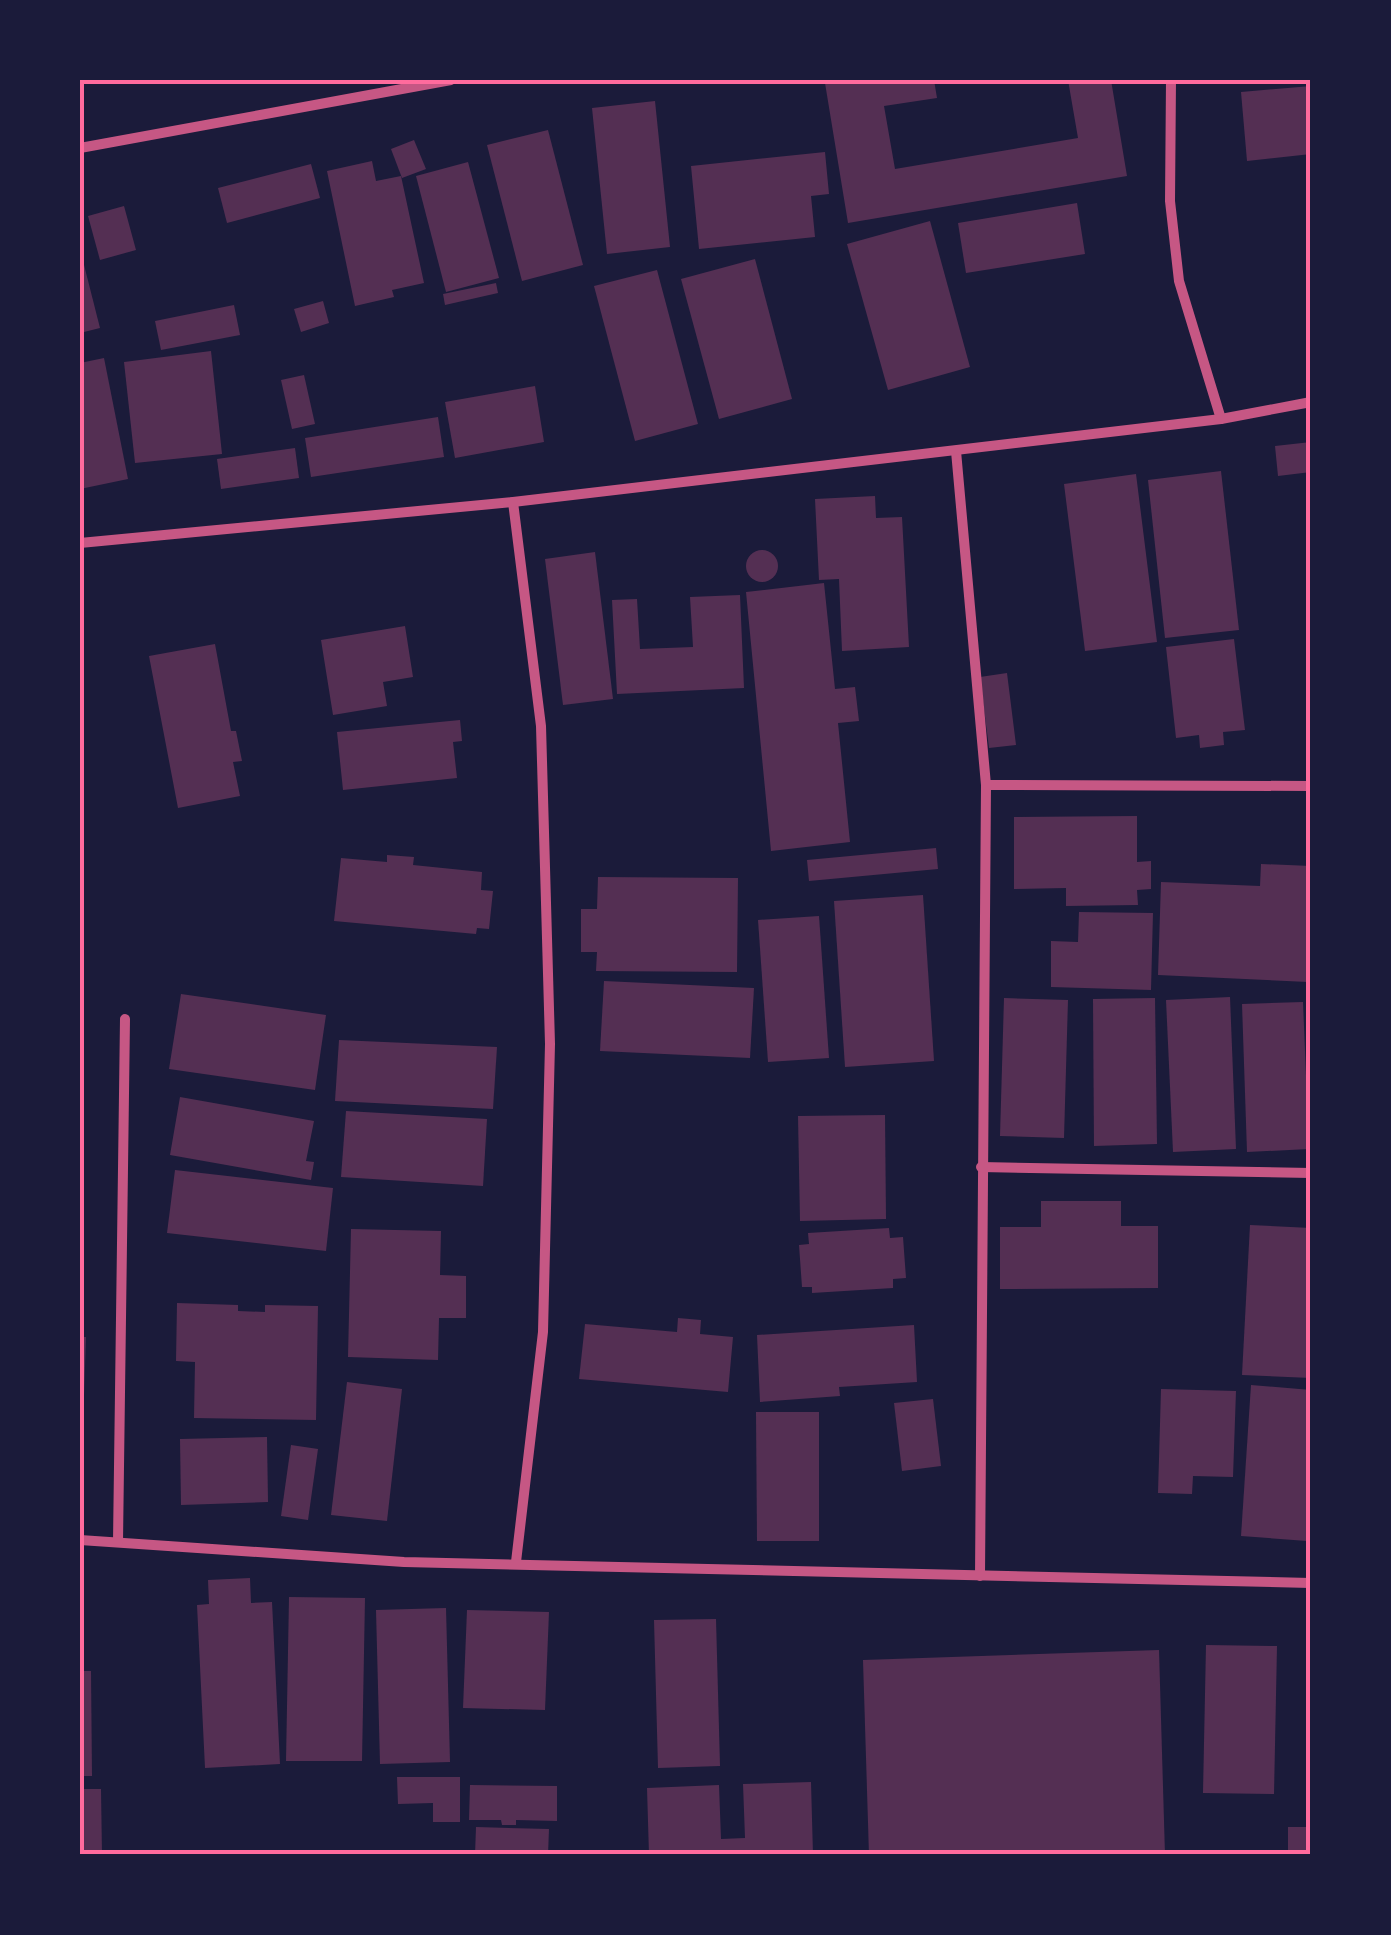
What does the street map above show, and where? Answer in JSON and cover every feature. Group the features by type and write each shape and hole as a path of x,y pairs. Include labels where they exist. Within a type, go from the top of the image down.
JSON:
{"street":[{"path":"80,148 451,80"},
{"path":"1171,80 1170,202 1179,280 1221,419"},
{"path":"80,544 513,502 956,451 1221,419 1311,402"},
{"path":"956,451 986,785 980,1576"},
{"path":"513,502 541,726 550,1044 543,1332 516,1562"},
{"path":"986,785 1311,786"},
{"path":"118,1542 124,1019"},
{"path":"981,1166 1311,1173"},
{"path":"80,1540 404,1562 1311,1583"}],"building":[{"path":"934,80 937,98 884,106 895,169 1078,138 1068,80 1111,80 1127,176 848,223 825,83"},
{"path":"1311,86 1311,154 1247,161 1241,92"},
{"path":"655,101 670,247 607,254 592,108"},
{"path":"548,130 583,265 522,281 487,145"},
{"path":"414,140 426,169 402,178 391,149"},
{"path":"825,152 829,194 811,196 815,237 699,249 691,166"},
{"path":"372,161 376,181 401,176 424,283 392,290 394,297 355,306 327,171"},
{"path":"468,162 499,278 446,292 416,176"},
{"path":"311,164 320,198 227,223 218,188"},
{"path":"1077,203 1085,254 966,273 958,223"},
{"path":"124,206 136,250 100,260 88,216"},
{"path":"930,221 970,367 888,390 847,244"},
{"path":"80,249 100,328 80,333"},
{"path":"755,259 792,399 719,419 681,279"},
{"path":"657,270 698,424 635,441 594,286"},
{"path":"496,283 498,293 445,305 443,294"},
{"path":"323,301 329,323 301,332 294,309"},
{"path":"234,305 240,335 161,350 155,321"},
{"path":"211,351 222,454 135,463 124,362"},
{"path":"104,358 128,479 80,489 80,363"},
{"path":"304,375 315,424 292,429 281,380"},
{"path":"535,386 544,442 455,458 445,402"},
{"path":"438,417 444,457 311,477 305,438"},
{"path":"1311,442 1311,472 1278,476 1275,446"},
{"path":"295,448 299,478 221,489 217,459"},
{"path":"1221,471 1239,630 1165,638 1148,480"},
{"path":"1136,474 1157,642 1085,651 1064,484"},
{"path":"875,496 876,518 902,517 909,647 842,651 839,579 819,580 815,499"},
{"path":"762,550 773,555 778,566 773,577 762,582 751,577 746,566 751,555"},
{"path":"595,552 613,699 563,705 545,559"},
{"path":"824,583 835,689 855,687 859,721 838,723 850,842 771,851 746,592"},
{"path":"740,595 744,688 617,694 612,600 637,599 640,649 693,647 690,597"},
{"path":"405,626 413,677 383,682 387,706 333,715 321,640"},
{"path":"1234,639 1245,730 1223,732 1224,745 1200,748 1199,735 1176,738 1166,647"},
{"path":"215,644 231,731 236,731 242,761 233,762 240,796 178,808 149,656"},
{"path":"1007,673 1016,745 989,748 980,677"},
{"path":"460,720 462,741 453,742 457,778 343,790 337,732"},
{"path":"1137,816 1137,862 1151,861 1151,889 1137,890 1138,905 1066,906 1066,888 1014,889 1014,817"},
{"path":"936,848 938,869 809,881 807,860"},
{"path":"387,855 414,857 413,865 482,872 481,890 493,891 489,929 477,928 476,934 334,921 341,858 387,862"},
{"path":"1261,864 1311,866 1308,982 1158,975 1161,882 1260,886"},
{"path":"598,877 738,878 737,972 596,971 597,952 581,952 581,909 597,909"},
{"path":"923,895 934,1061 845,1067 834,901"},
{"path":"1079,912 1153,913 1151,990 1051,987 1051,941 1078,942"},
{"path":"819,916 829,1058 768,1062 758,920"},
{"path":"604,981 754,988 750,1058 600,1051"},
{"path":"181,994 326,1015 315,1090 169,1069"},
{"path":"1230,997 1236,1149 1173,1152 1166,1000"},
{"path":"1004,998 1068,1000 1064,1138 1000,1136"},
{"path":"1155,998 1157,1144 1094,1146 1093,999"},
{"path":"1303,1002 1309,1149 1247,1152 1242,1004"},
{"path":"339,1040 497,1047 493,1109 335,1101"},
{"path":"180,1097 314,1121 306,1161 314,1162 311,1180 170,1155"},
{"path":"346,1111 487,1119 483,1186 341,1177"},
{"path":"885,1115 886,1219 800,1221 798,1116"},
{"path":"175,1170 333,1188 326,1251 167,1233"},
{"path":"1041,1201 1121,1201 1121,1226 1158,1226 1158,1288 1000,1289 1000,1227 1041,1227"},
{"path":"1250,1225 1311,1228 1311,1378 1242,1375"},
{"path":"889,1228 890,1238 903,1237 906,1278 893,1279 893,1288 812,1293 812,1287 802,1287 799,1245 809,1244 808,1233"},
{"path":"351,1229 441,1231 440,1275 466,1276 466,1318 439,1318 438,1360 348,1357"},
{"path":"83,1294 84,1327 80,1327"},
{"path":"177,1303 238,1305 238,1311 265,1312 265,1305 318,1306 316,1420 194,1418 195,1362 176,1361"},
{"path":"678,1318 701,1320 700,1334 733,1337 728,1392 579,1379 585,1324 677,1332"},
{"path":"914,1325 917,1382 839,1387 840,1396 760,1402 757,1335"},
{"path":"80,1337 86,1337 83,1425 80,1425"},
{"path":"347,1382 402,1389 387,1521 331,1515"},
{"path":"1251,1385 1311,1390 1307,1541 1241,1536"},
{"path":"1161,1389 1236,1391 1233,1477 1193,1476 1192,1494 1158,1493"},
{"path":"933,1399 941,1466 902,1471 894,1403"},
{"path":"756,1412 819,1412 819,1541 757,1541"},
{"path":"267,1437 268,1502 181,1505 180,1439"},
{"path":"291,1445 318,1449 308,1520 281,1516"},
{"path":"250,1578 251,1603 272,1602 280,1764 205,1768 197,1605 209,1604 208,1580"},
{"path":"289,1597 365,1598 362,1761 286,1761"},
{"path":"446,1608 450,1762 380,1764 376,1610"},
{"path":"467,1610 549,1612 545,1710 463,1708"},
{"path":"716,1619 720,1766 658,1768 654,1620"},
{"path":"1206,1645 1277,1646 1274,1794 1203,1793"},
{"path":"1159,1650 1165,1855 869,1855 863,1660"},
{"path":"80,1671 91,1671 92,1776 80,1776"},
{"path":"397,1777 460,1777 460,1822 433,1822 433,1803 398,1804"},
{"path":"811,1782 813,1855 649,1855 647,1788 719,1785 721,1839 745,1838 743,1784"},
{"path":"470,1785 557,1786 557,1821 516,1820 516,1825 502,1825 501,1820 469,1820"},
{"path":"80,1789 101,1789 102,1855 80,1855"},
{"path":"476,1827 549,1829 548,1855 475,1855"},
{"path":"1288,1827 1311,1827 1311,1855 1288,1855"}]}
